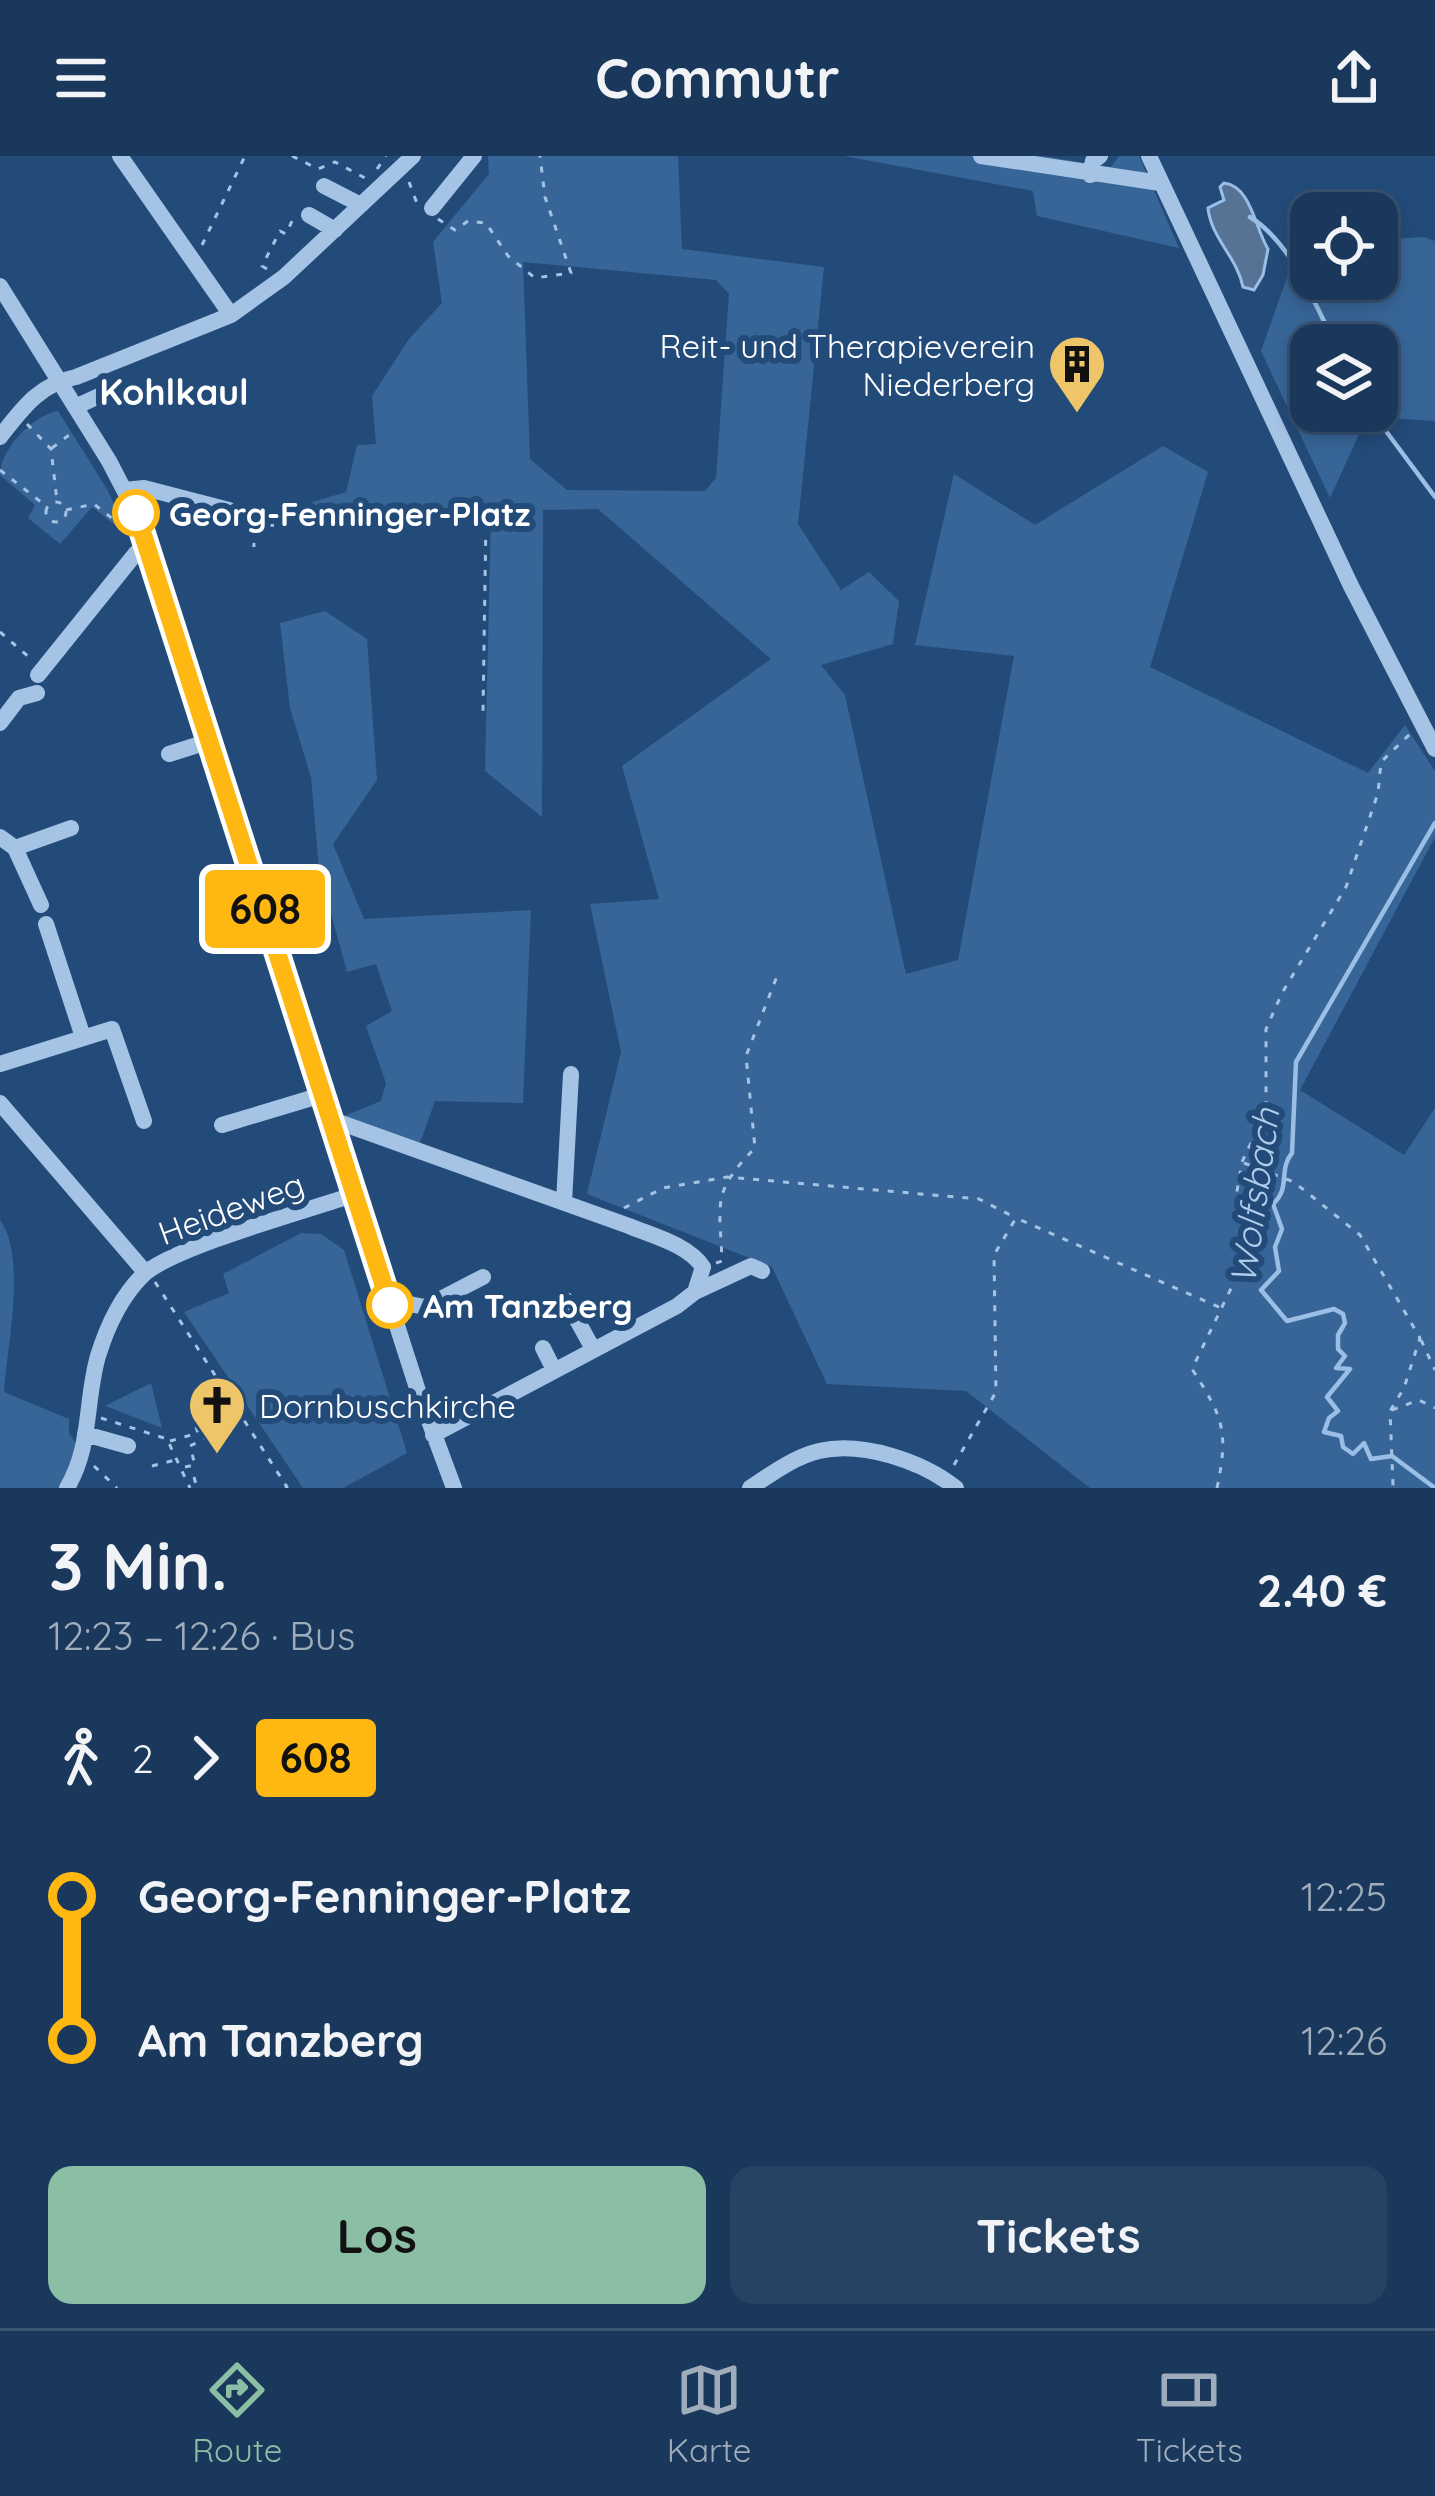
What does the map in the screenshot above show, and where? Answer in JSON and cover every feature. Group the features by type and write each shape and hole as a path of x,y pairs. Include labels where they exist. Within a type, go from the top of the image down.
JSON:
{"street":[{"path":"120,156 231,315"},
{"path":"432,215 473,156"},
{"path":"981,156 1160,183"},
{"path":"1090,176 1100,156"},
{"path":"1149,156 1435,749"},
{"path":"0,437 38,391 57,380 76,377 231,315 284,277 409,160"},
{"path":"324,186 361,205"},
{"path":"303,214 335,230"},
{"path":"0,286 125,490 148,547 390,1305 454,1488"},
{"path":"75,407 110,391"},
{"path":"125,490 144,488 229,510"},
{"path":"0,723 40,679 136,553 148,547"},
{"path":"169,754 210,741"},
{"path":"41,904 7,842 71,828"},
{"path":"46,924 83,1037"},
{"path":"0,1064 112,1029 144,1121"},
{"path":"564,1202 571,1074"},
{"path":"222,1126 325,1094"},
{"path":"2,1108 145,1272"},
{"path":"333,1120 671,1243 703,1267 695,1292"},
{"name":"Heideweg","path":"67,1488 83,1457 87,1413 108,1326 145,1272 201,1246 356,1195"},
{"path":"433,1435 677,1306 695,1292 751,1266 762,1271"},
{"path":"390,1305 425,1307 483,1277"},
{"path":"566,1300 593,1349"},
{"path":"543,1348 554,1370"},
{"path":"85,1434 128,1446"},
{"path":"750,1488 779,1468 820,1450 865,1450 911,1463 951,1484"}],"path":[{"path":"193,262 244,156"},
{"path":"292,156 318,169 334,162 380,188"},
{"path":"409,160 414,203 455,230 468,221 486,223 508,256 535,278 571,273 545,197 540,156"},
{"path":"284,277 262,266 280,230 286,234 303,214"},
{"path":"25,420 29,431 51,449 57,502 66,510"},
{"path":"51,449 76,430"},
{"path":"0,470 47,506"},
{"path":"47,506 57,502"},
{"path":"66,510 94,504 148,547"},
{"path":"47,506 47,516 55,522 64,518 66,510"},
{"path":"229,510 253,526 486,518 483,711"},
{"path":"253,526 254,547"},
{"path":"0,632 40,679"},
{"path":"1217,1488 1226,1446 1216,1407 1192,1369 1237,1276 1236,1197 1242,1162 1266,1111 1266,1029 1282,993 1346,887 1378,793 1382,762 1419,724"},
{"path":"703,1267 722,1261 720,1202 727,1177 755,1148 746,1055 779,971"},
{"path":"1242,1162 1294,1182 1360,1235 1435,1370"},
{"path":"606,1217 664,1188 727,1177 979,1199 1222,1309"},
{"path":"951,1484 996,1392 994,1255 1016,1217"},
{"path":"145,1272 159,1286 287,1486 284,1488"},
{"path":"1390,1488 1390,1411 1404,1388 1420,1338"},
{"path":"1390,1411 1419,1400 1435,1408"},
{"path":"87,1413 169,1442 198,1433 196,1427"},
{"path":"182,1468 195,1465 190,1446 208,1437 208,1443"},
{"path":"169,1442 194,1488"},
{"path":"83,1457 117,1488"},
{"path":"152,1466 180,1459"},
{"path":"186,1479 195,1477 194,1488"}],"shaded area":[{"path":"488,156 678,156 682,249 824,267 798,524 841,590 869,572 899,601 893,644 821,665 845,695 906,974 958,960 1014,656 915,645 954,474 1035,525 1163,446 1208,472 1150,667 1368,773 1405,725 1435,771 1435,837 1300,1090 1404,1155 1435,1108 1435,1488 1090,1488 966,1391 827,1384 772,1267 587,1194 621,1052 590,904 659,899 622,766 771,659 598,509 543,510 542,817 485,771 491,513 276,518 282,511 346,492 357,445 376,444 372,396 409,339 442,303 433,242 489,174","holes":["523,262 716,280 729,294 716,478 705,491 567,490 530,459"]},
{"path":"844,156 1043,156 1111,167 1119,156 1139,156 1179,248 1037,216 1033,191"},
{"path":"1224,183 1246,200 1268,249 1263,275 1254,290 1243,287 1210,219 1208,208 1224,200 1220,187"},
{"path":"1398,239 1435,241 1435,421 1398,419 1398,324 1290,324 1290,413 1261,351 1290,269 1290,300 1398,300"},
{"name":"Georg-Fenninger-Platz","path":"58,411 107,489 129,536 92,507 60,544 28,518 35,505 0,475 20,435 38,419"},
{"path":"1299,432 1360,432 1330,498"},
{"path":"325,611 367,639 377,780 333,844 364,919 531,910 523,1103 435,1101 420,1143 342,1117 381,1101 386,1083 366,1026 392,1011 376,964 347,972 319,869 311,777 290,708 280,623"},
{"path":"0,1220 8,1236 14,1278 4,1392 69,1419 69,1433 78,1447 65,1488 0,1488"},
{"path":"301,1233 321,1234 344,1250 407,1453 343,1488 303,1488 184,1312 229,1293 223,1274"},
{"path":"151,1383 162,1428 105,1406"}],"waterway":[{"name":"Wolfsbach","path":"1250,217 1290,258 1326,324"},
{"name":"Wolfsbach","path":"1387,432 1435,497"},
{"name":"Wolfsbach","path":"1435,823 1296,1062 1292,1153 1282,1192 1273,1204 1282,1229 1275,1247 1279,1271 1261,1290 1287,1321 1334,1309 1343,1314 1338,1349 1345,1356 1336,1368 1350,1369 1327,1397 1338,1411 1329,1418 1324,1432 1341,1436 1343,1447 1353,1454 1364,1443 1371,1459 1392,1456 1435,1488"}],"bus line":[{"name":"608","path":"136,513 390,1305"}],"place":[{"name":"Reit- und Therapieverein Niederberg","path":"1077,415"},
{"name":"Georg-Fenninger-Platz","path":"136,513"},
{"name":"Am Tanzberg","path":"390,1305"},
{"name":"Dornbuschkirche","path":"217,1456"}],"district":[{"name":"Kohlkaul","path":"174,391"}]}
